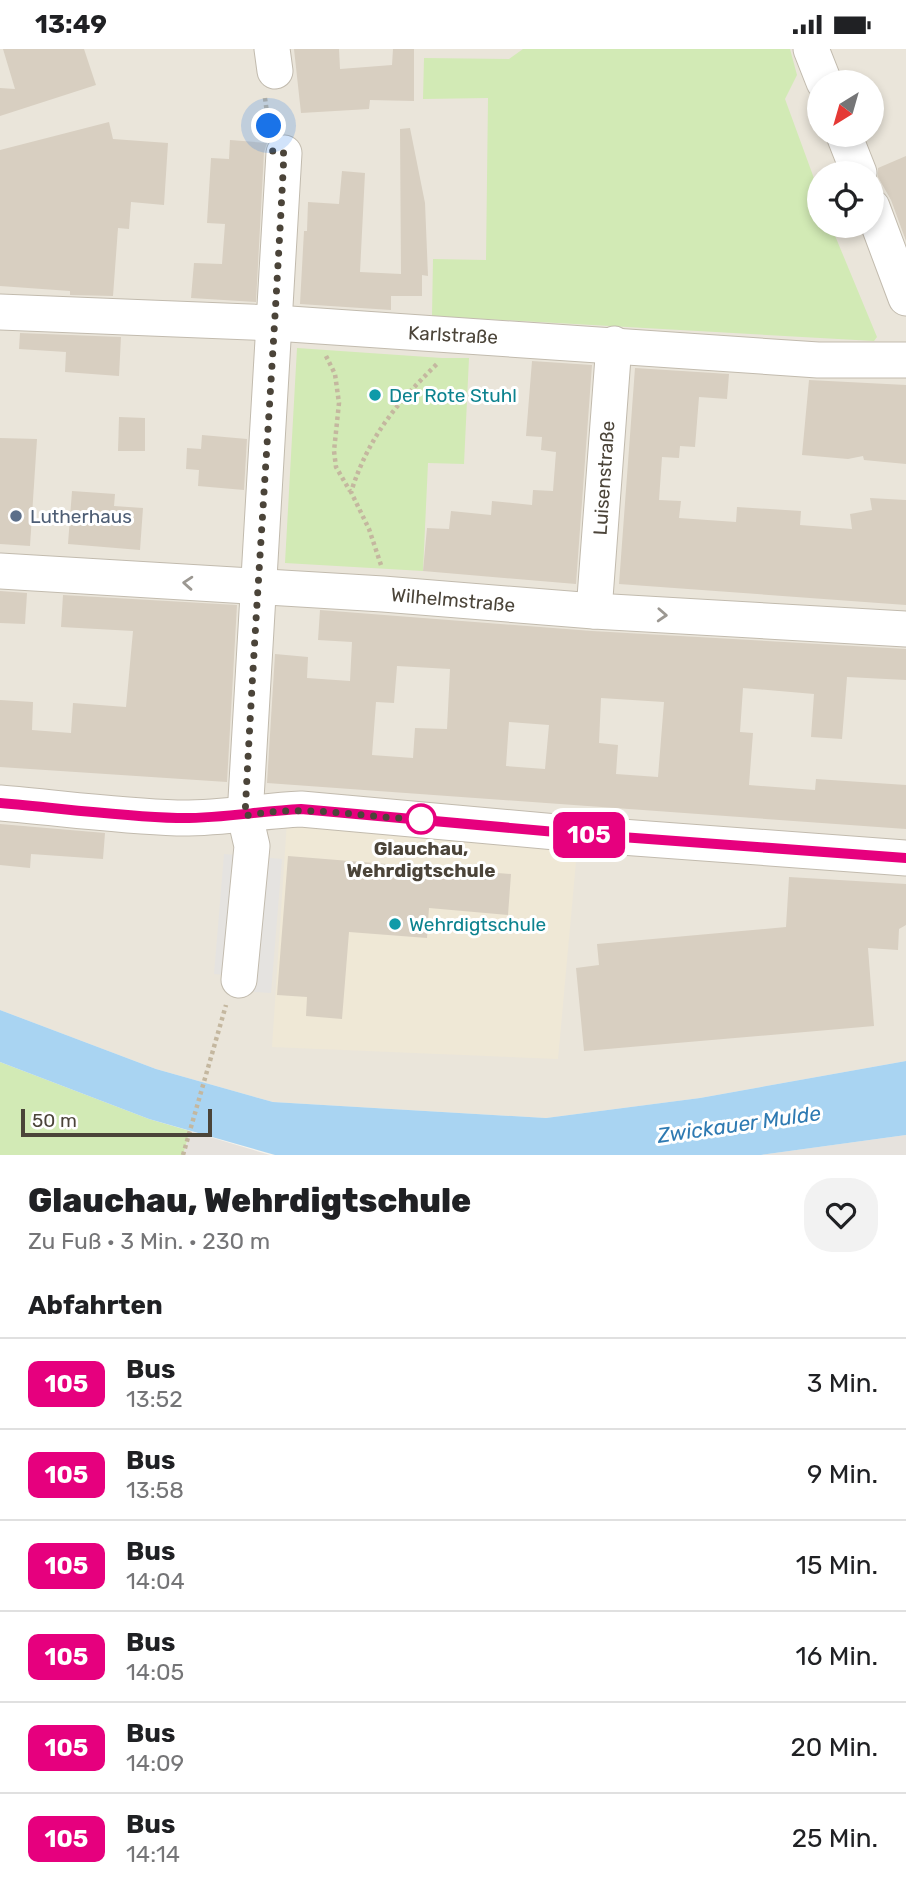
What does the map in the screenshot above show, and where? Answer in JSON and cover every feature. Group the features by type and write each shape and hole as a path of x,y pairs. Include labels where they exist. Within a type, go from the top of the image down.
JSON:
{"street":[{"path":"811,49 819,70"},
{"path":"239,980 252,846 245,816 256,587 284,153"},
{"path":"884,238 906,298"},
{"name":"Karlstraße","path":"0,312 275,323 818,360 906,360"},
{"name":"Luisenstraße","path":"594,611 614,344"},
{"name":"Wilhelmstraße","path":"0,571 906,629"},
{"path":"0,803 177,818 245,816 301,809 567,833 906,858"}],"path":[{"path":"274,60 262,72 273,153 284,153"},
{"path":"323,327 323,348 335,374 339,403 334,451 336,467 369,529 382,569 383,594"},
{"path":"351,492 360,464 386,418 442,358 445,335"},
{"path":"183,1155 231,986 239,980"}],"shaded area":[{"path":"0,49 906,49 906,1061 700,1098 546,1118 273,1102 156,1069 0,1010"},
{"path":"287,821 578,840 558,1059 272,1047"},
{"path":"224,854 282,859 271,993 240,991 241,976 214,974"},
{"path":"190,1131 270,1155 183,1155"},
{"path":"906,1135 906,1155 761,1155"}],"green space":[{"path":"523,49 790,49 797,75 785,99 808,161 807,238 836,238 877,337 874,341 432,316 433,259 486,260 488,98 423,99 424,58 509,59"},
{"path":"297,348 469,358 464,464 428,463 423,571 285,563"},
{"path":"0,1062 149,1119 190,1131 183,1155 0,1155"}],"water":[{"name":"Zwickauer Mulde","path":"0,1010 156,1069 273,1102 546,1118 700,1098 906,1061 906,1135 761,1155 275,1155 149,1119 0,1062"}],"building":[{"path":"3,49 84,49 96,85 0,116 0,88 15,89"},
{"path":"294,49 339,49 340,69 392,65 393,49 414,49 414,101 370,100 369,109 301,113"},
{"path":"109,122 113,139 168,143 164,205 131,202 129,229 118,228 113,296 70,295 70,291 0,286 0,150"},
{"path":"410,128 425,203 428,276 422,275 422,296 391,296 391,310 300,304 308,202 339,204 342,171 365,173 360,272 401,274 400,129"},
{"path":"230,140 267,143 264,152 256,302 191,298 194,263 222,264 225,224 207,223 211,158 229,159"},
{"path":"906,156 906,241 884,188 884,165"},
{"path":"20,333 121,337 119,376 65,372 66,352 19,349"},
{"path":"532,361 592,365 576,584 423,571 427,528 449,529 451,511 491,515 492,501 532,505 533,490 553,491 556,452 541,450 542,437 526,436"},
{"path":"635,368 729,374 727,399 699,397 695,447 680,446 679,458 662,457 659,500 681,501 679,518 736,522 737,507 801,511 800,525 852,529 850,514 872,510 870,498 906,500 906,605 619,584"},
{"path":"809,380 906,385 906,464 864,460 863,456 848,459 802,455"},
{"path":"119,417 145,418 145,451 118,451"},
{"path":"202,435 247,439 244,490 198,486 199,470 186,469 187,448 201,449"},
{"path":"0,438 37,439 30,546 0,544"},
{"path":"72,491 115,494 114,506 143,508 140,550 68,544"},
{"path":"0,591 27,593 25,624 0,623"},
{"path":"63,595 237,605 227,782 0,767 0,700 33,702 32,730 71,733 73,703 126,707 133,631 61,627"},
{"path":"320,610 592,631 906,649 906,680 847,677 842,739 811,737 814,694 743,688 740,732 753,733 749,785 815,790 816,779 906,785 906,829 267,783 275,654 308,657 307,678 350,681 352,642 318,640","holes":["397,666 450,669 447,729 415,728 413,758 372,755 376,702 394,703","601,698 664,702 658,777 616,774 618,745 599,743","509,722 549,725 545,769 506,766"]},
{"path":"0,824 105,833 103,859 31,854 30,868 0,865"},
{"name":"Wehrdigtschule","path":"288,856 511,874 508,915 429,908 427,938 349,932 342,1019 306,1016 307,997 277,995"},
{"path":"789,877 906,884 906,925 899,929 898,950 868,948 874,1026 584,1051 576,968 599,965 597,944 786,927"}],"bus line":[{"name":"105","path":"0,803 177,818 245,816 301,809 567,833 906,858"}],"place":[{"name":"Der Rote Stuhl","path":"375,395"},
{"name":"Lutherhaus","path":"16,516"},
{"name":"Glauchau, Wehrdigtschule","path":"421,819"},
{"name":"Wehrdigtschule","path":"395,924"}],"route":[{"path":"269,126 273,153 284,153 256,587 245,816 301,809 421,819"}]}
